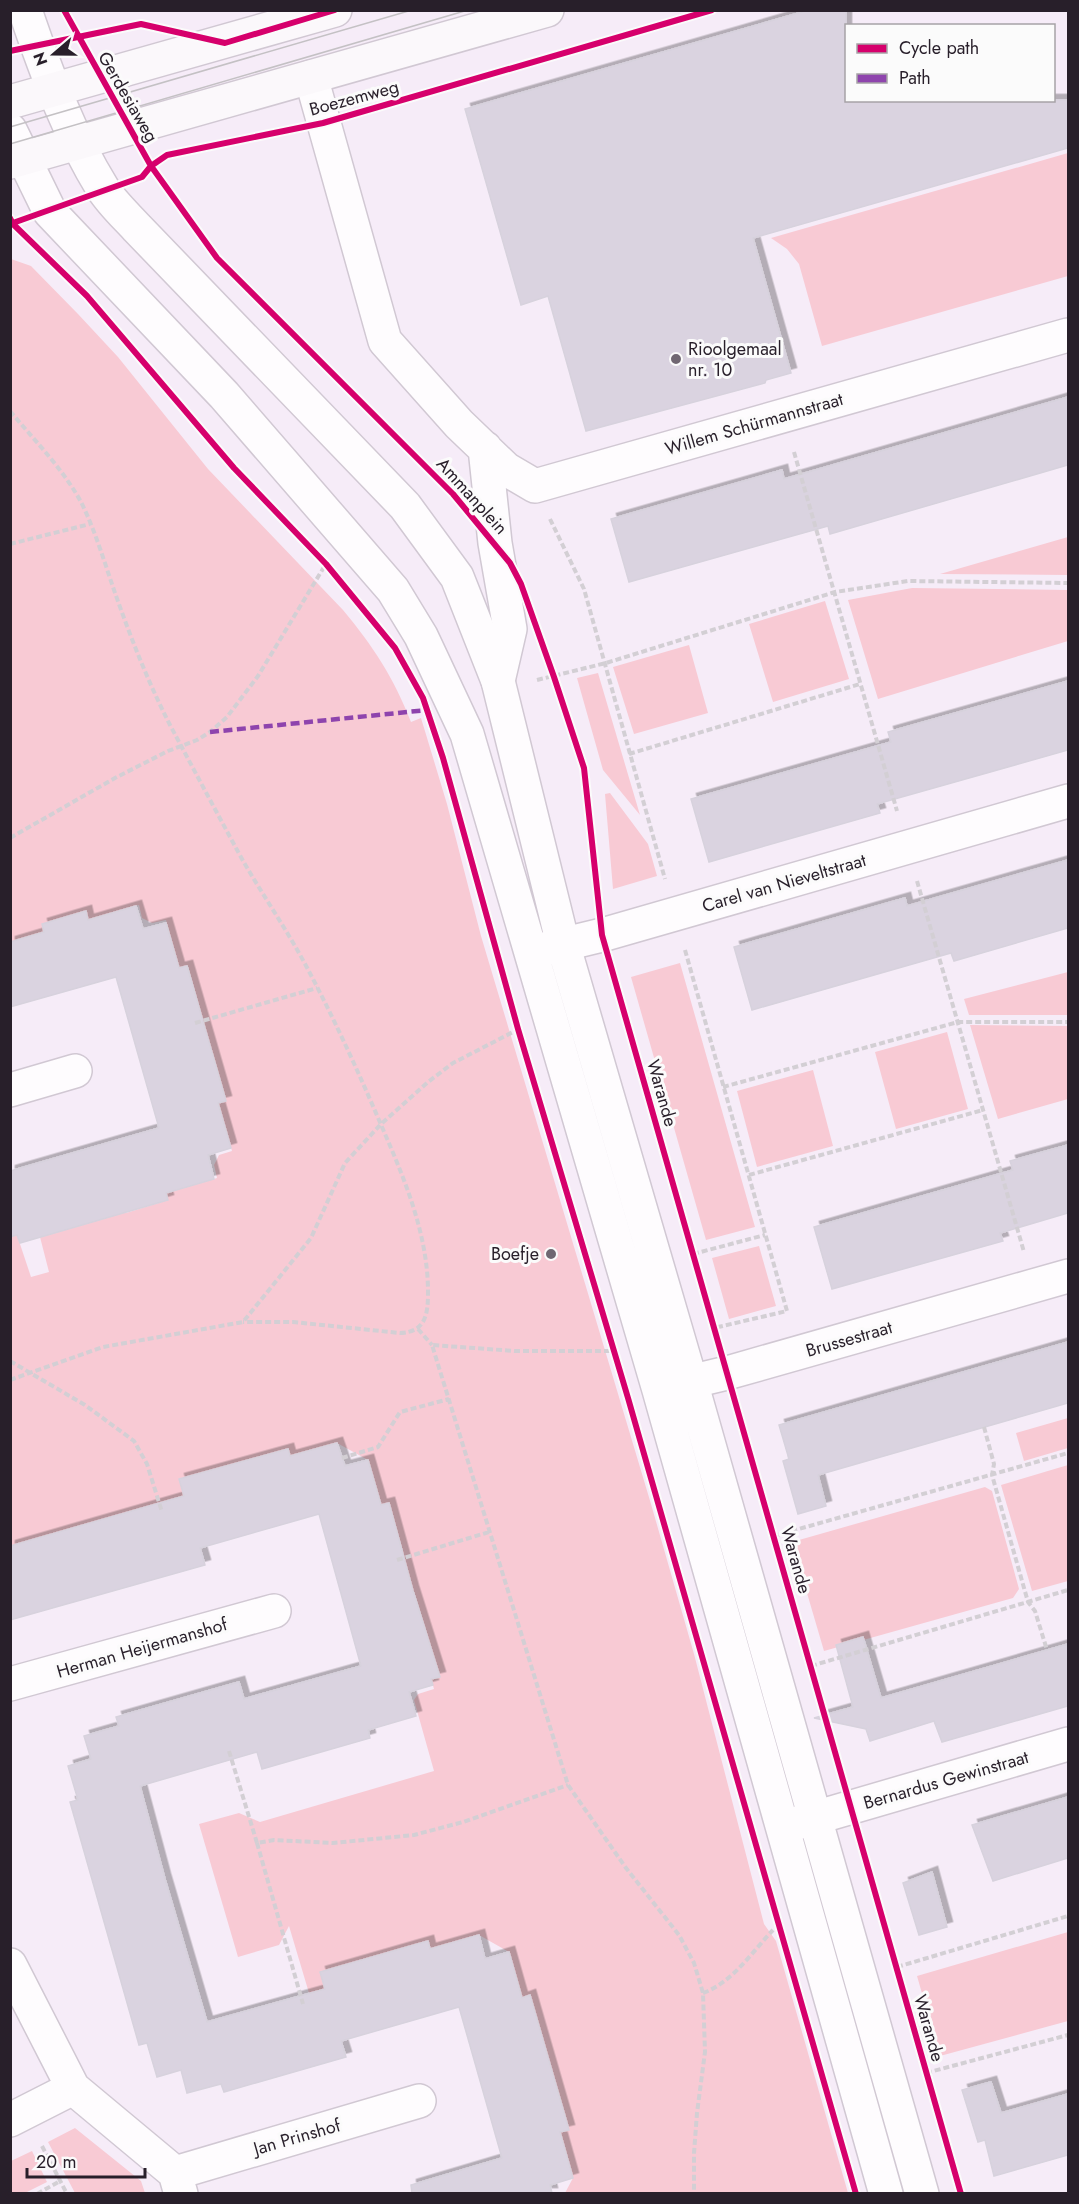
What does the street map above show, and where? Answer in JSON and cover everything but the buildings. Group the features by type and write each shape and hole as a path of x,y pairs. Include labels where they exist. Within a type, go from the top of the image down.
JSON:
{"main road":[{"path":"10,102 335,10"},
{"name":"Boezemweg","path":"15,151 78,144 547,10"}],"street":[{"path":"25,10 54,90 78,144"},
{"name":"Willem Schürmannstraat","path":"311,77 385,341 459,424 506,469 535,486 1068,335"},
{"name":"Ammanplein","path":"78,144 105,192 405,506 457,577 499,684 563,944"},
{"path":"15,151 50,212 224,395 393,590 421,636 467,734 659,1390 886,2193"},
{"name":"Ammanplein","path":"484,448 495,543 510,629 499,684"},
{"name":"Carel van Nieveltstraat","path":"531,953 602,935 1068,801"},
{"path":"563,944 691,1382 922,2193"},
{"path":"10,1090 75,1071"},
{"name":"Brussestraat","path":"659,1390 727,1373 1068,1276"},
{"name":"Herman Heijermanshof","path":"10,1684 274,1611"},
{"name":"Bernardus Gewinstraat","path":"783,1827 1068,1744"},
{"path":"10,1965 73,2088 178,2183"},
{"path":"18,2116 73,2088"},
{"name":"Jan Prinshof","path":"178,2183 419,2101"}],"path":[{"path":"10,411 67,479 82,504 138,655 182,746 241,857 302,960 356,1068 399,1166 417,1218 428,1267 426,1315 418,1329 410,1332 400,1333 293,1322 243,1322 104,1347 10,1380"},
{"path":"10,544 90,524"},
{"path":"319,556 334,574"},
{"path":"10,838 116,777 210,732 241,700 258,676 326,564"},
{"path":"499,684 554,677 606,663 835,592 908,581 1068,583"},
{"path":"551,666 558,687"},
{"path":"629,754 860,684"},
{"path":"195,1023 317,988"},
{"path":"515,1018 521,1041"},
{"path":"723,1087 958,1022 1068,1022"},
{"path":"243,1322 310,1238 345,1163 381,1124 453,1063 518,1029"},
{"path":"749,1175 983,1110"},
{"path":"693,1254 765,1235"},
{"path":"690,1244 696,1265"},
{"path":"711,1317 727,1373"},
{"path":"418,1329 432,1345 568,1785 626,1868 679,1935 694,1963 704,1993 705,2052 697,2113 694,2193"},
{"path":"611,1339 617,1360"},
{"path":"432,1345 515,1351 614,1350"},
{"path":"10,1361 84,1405 134,1441 147,1464 162,1512"},
{"path":"342,1458 378,1447 400,1412 449,1399"},
{"path":"984,1427 993,1464 992,1475 1028,1602 1035,1611 1047,1650"},
{"path":"774,1537 1068,1454"},
{"path":"397,1560 489,1532"},
{"path":"810,1667 1068,1590"},
{"path":"807,1656 813,1677"},
{"path":"229,1751 303,2004"},
{"path":"256,1843 274,1840 333,1843 414,1835 463,1822 568,1785"},
{"path":"896,1967 1068,1916"},
{"path":"704,1993 728,1979 779,1923"},
{"path":"779,1923 782,1935"},
{"path":"926,2073 1068,2035"},
{"path":"18,2116 67,2193"},
{"path":"37,2193 60,2181"}],"shaded area":[{"path":"1068,153 1068,276 822,346 799,264 787,249 771,238"},
{"path":"11,259 31,266 118,357 208,469 354,623 390,677 411,722 421,718 447,804 481,936 694,1654 764,1924 776,1941 848,2193 565,2193 573,2178 560,2132 568,2130 529,1995 522,1998 509,1952 479,1935 431,1949 428,1941 385,1953 387,1961 345,1965 320,1972 325,1989 309,1993 289,1926 279,1945 238,1957 199,1824 239,1813 260,1822 434,1771 414,1700 418,1694 434,1689 420,1640 428,1637 414,1591 406,1593 395,1554 403,1551 389,1503 381,1505 368,1460 337,1443 290,1456 287,1449 179,1479 184,1496 11,1546 11,1237 17,1235 31,1277 49,1272 40,1237 86,1224 123,1205 126,1213 168,1200 166,1193 217,1178 214,1165 219,1155 232,1151 218,1103 226,1100 213,1054 205,1056 193,1016 201,1013 188,966 179,968 166,920 152,923 142,918 139,905 88,920 85,911 42,924 44,932 11,942"},
{"path":"1068,537 1068,575 940,574"},
{"path":"912,588 1068,590 1068,641 878,699 848,600"},
{"path":"825,601 849,679 773,702 749,624"},
{"path":"689,645 708,713 634,734 613,667"},
{"path":"598,673 640,815 603,770 577,678"},
{"path":"610,793 648,844 657,876 613,889 605,794"},
{"path":"680,963 755,1227 706,1240 631,977"},
{"path":"1068,972 1068,1015 969,1015 964,999"},
{"path":"970,1025 1068,1026 1068,1099 998,1119"},
{"path":"947,1032 968,1109 896,1129 875,1052"},
{"path":"813,1070 833,1146 757,1167 737,1091"},
{"path":"759,1246 776,1306 729,1319 712,1258"},
{"path":"1068,1418 1068,1448 1024,1461 1016,1433"},
{"path":"1068,1465 1068,1581 1032,1591 1001,1485"},
{"path":"985,1487 992,1491 1019,1589 1013,1598 824,1651 792,1542"},
{"path":"1068,1932 1068,2021 940,2056 917,1976"},
{"path":"75,2128 141,2181 145,2193 75,2193 48,2142"},
{"path":"32,2151 47,2182 25,2193 11,2193 11,2161"}],"tram line":[{"path":"10,127 412,10"},
{"path":"10,144 468,10"}],"marked path":[{"path":"210,732 427,710"}],"cycle path":[{"name":"Gerdesiaweg","path":"64,10 151,166 217,258 453,494 510,563 521,584 584,768 602,935 961,2194"},
{"path":"10,51 141,24 225,43 335,10"},
{"path":"10,224 142,177 151,166 167,155 323,123 712,10"},
{"path":"10,218 13,224 87,296 234,468 326,564 395,648 423,698 443,758 518,1029 628,1398 856,2194"}],"place":[{"name":"Rioolgemaal nr. 10","path":"676,359"},
{"name":"Boefje","path":"551,1254"}]}
